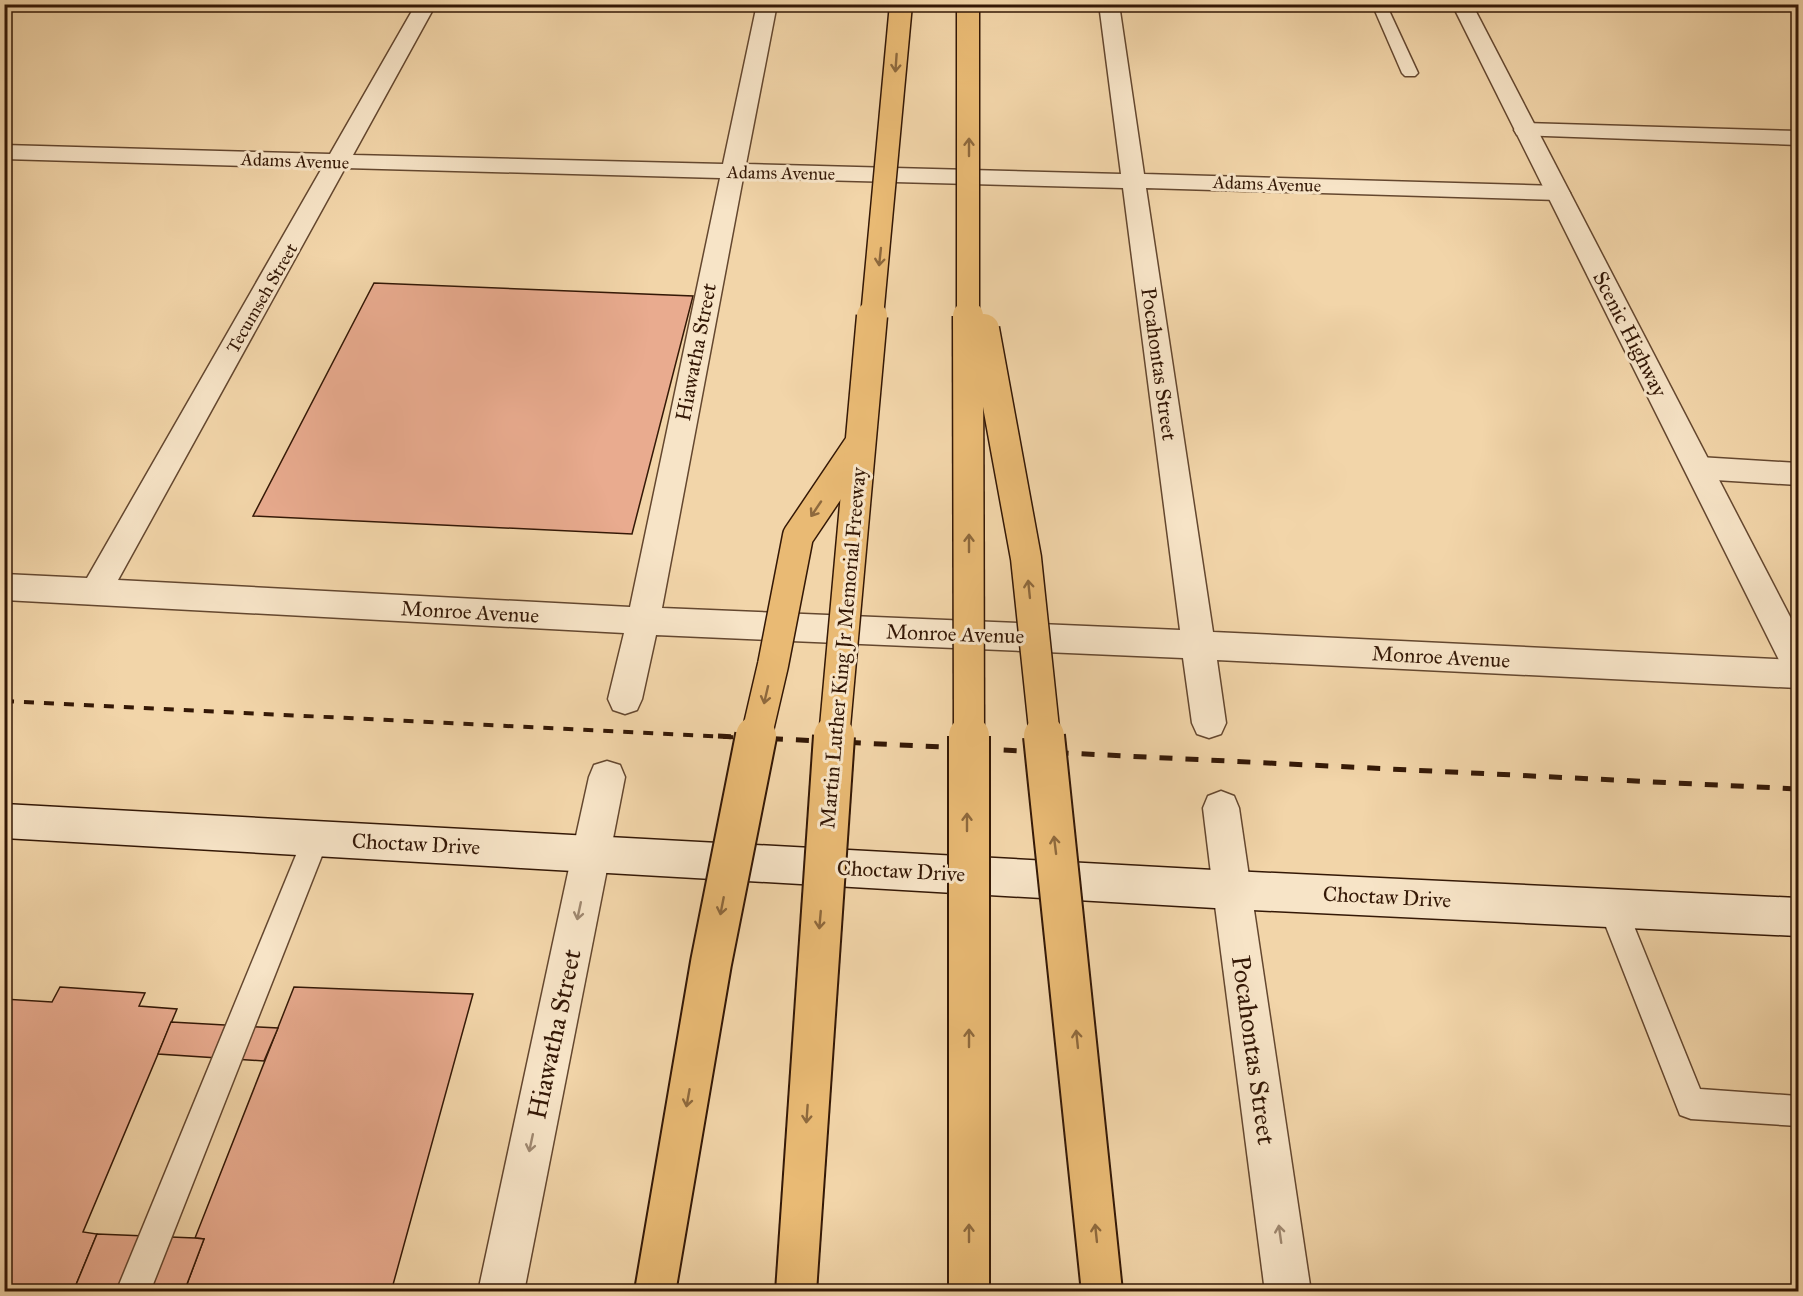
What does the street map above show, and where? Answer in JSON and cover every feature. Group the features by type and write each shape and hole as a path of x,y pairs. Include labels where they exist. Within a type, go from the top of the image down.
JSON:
{"highway":[{"name":"Martin Luther King Jr Memorial Freeway","path":"796,1292 816,968 849,553 889,159 901,4"},
{"path":"968,4 969,1292"},
{"path":"969,248 1026,558 1102,1292"},
{"path":"655,1292 711,963 747,776 773,665 798,536 861,443"}],"street":[{"name":"Tecumseh Street","path":"96,591 426,4"},
{"name":"Hiawatha Street","path":"625,699 643,621 731,172 767,4"},
{"name":"Pocahontas Street","path":"1109,4 1209,723"},
{"name":"Scenic Highway","path":"1462,4 1798,664"},
{"path":"1525,130 1798,138"},
{"name":"Adams Avenue","path":"4,152 1558,193"},
{"path":"1699,468 1798,474"},
{"name":"Monroe Avenue","path":"4,586 643,621 1798,674"},
{"name":"Hiawatha Street","path":"501,1292 608,777"},
{"name":"Pocahontas Street","path":"1221,808 1288,1292"},
{"name":"Choctaw Drive","path":"4,821 1232,890 1798,917"}],"lane":[{"path":"1379,4 1410,73"},
{"path":"133,1292 230,1058 315,838"},
{"path":"1613,909 1691,1104 1798,1111"}],"building":[{"path":"374,283 693,296 632,534 253,516"},
{"path":"60,987 145,993 139,1006 177,1009 83,1232 97,1234 73,1292 4,1292 4,999 52,1002"},
{"path":"294,987 473,994 391,1292 184,1292 204,1239 195,1238"},
{"path":"171,1022 278,1028 264,1061 158,1054"},
{"path":"97,1234 204,1239 184,1292 73,1292"}],"railway":[{"path":"4,701 749,738"},
{"path":"718,736 1798,789"}]}
